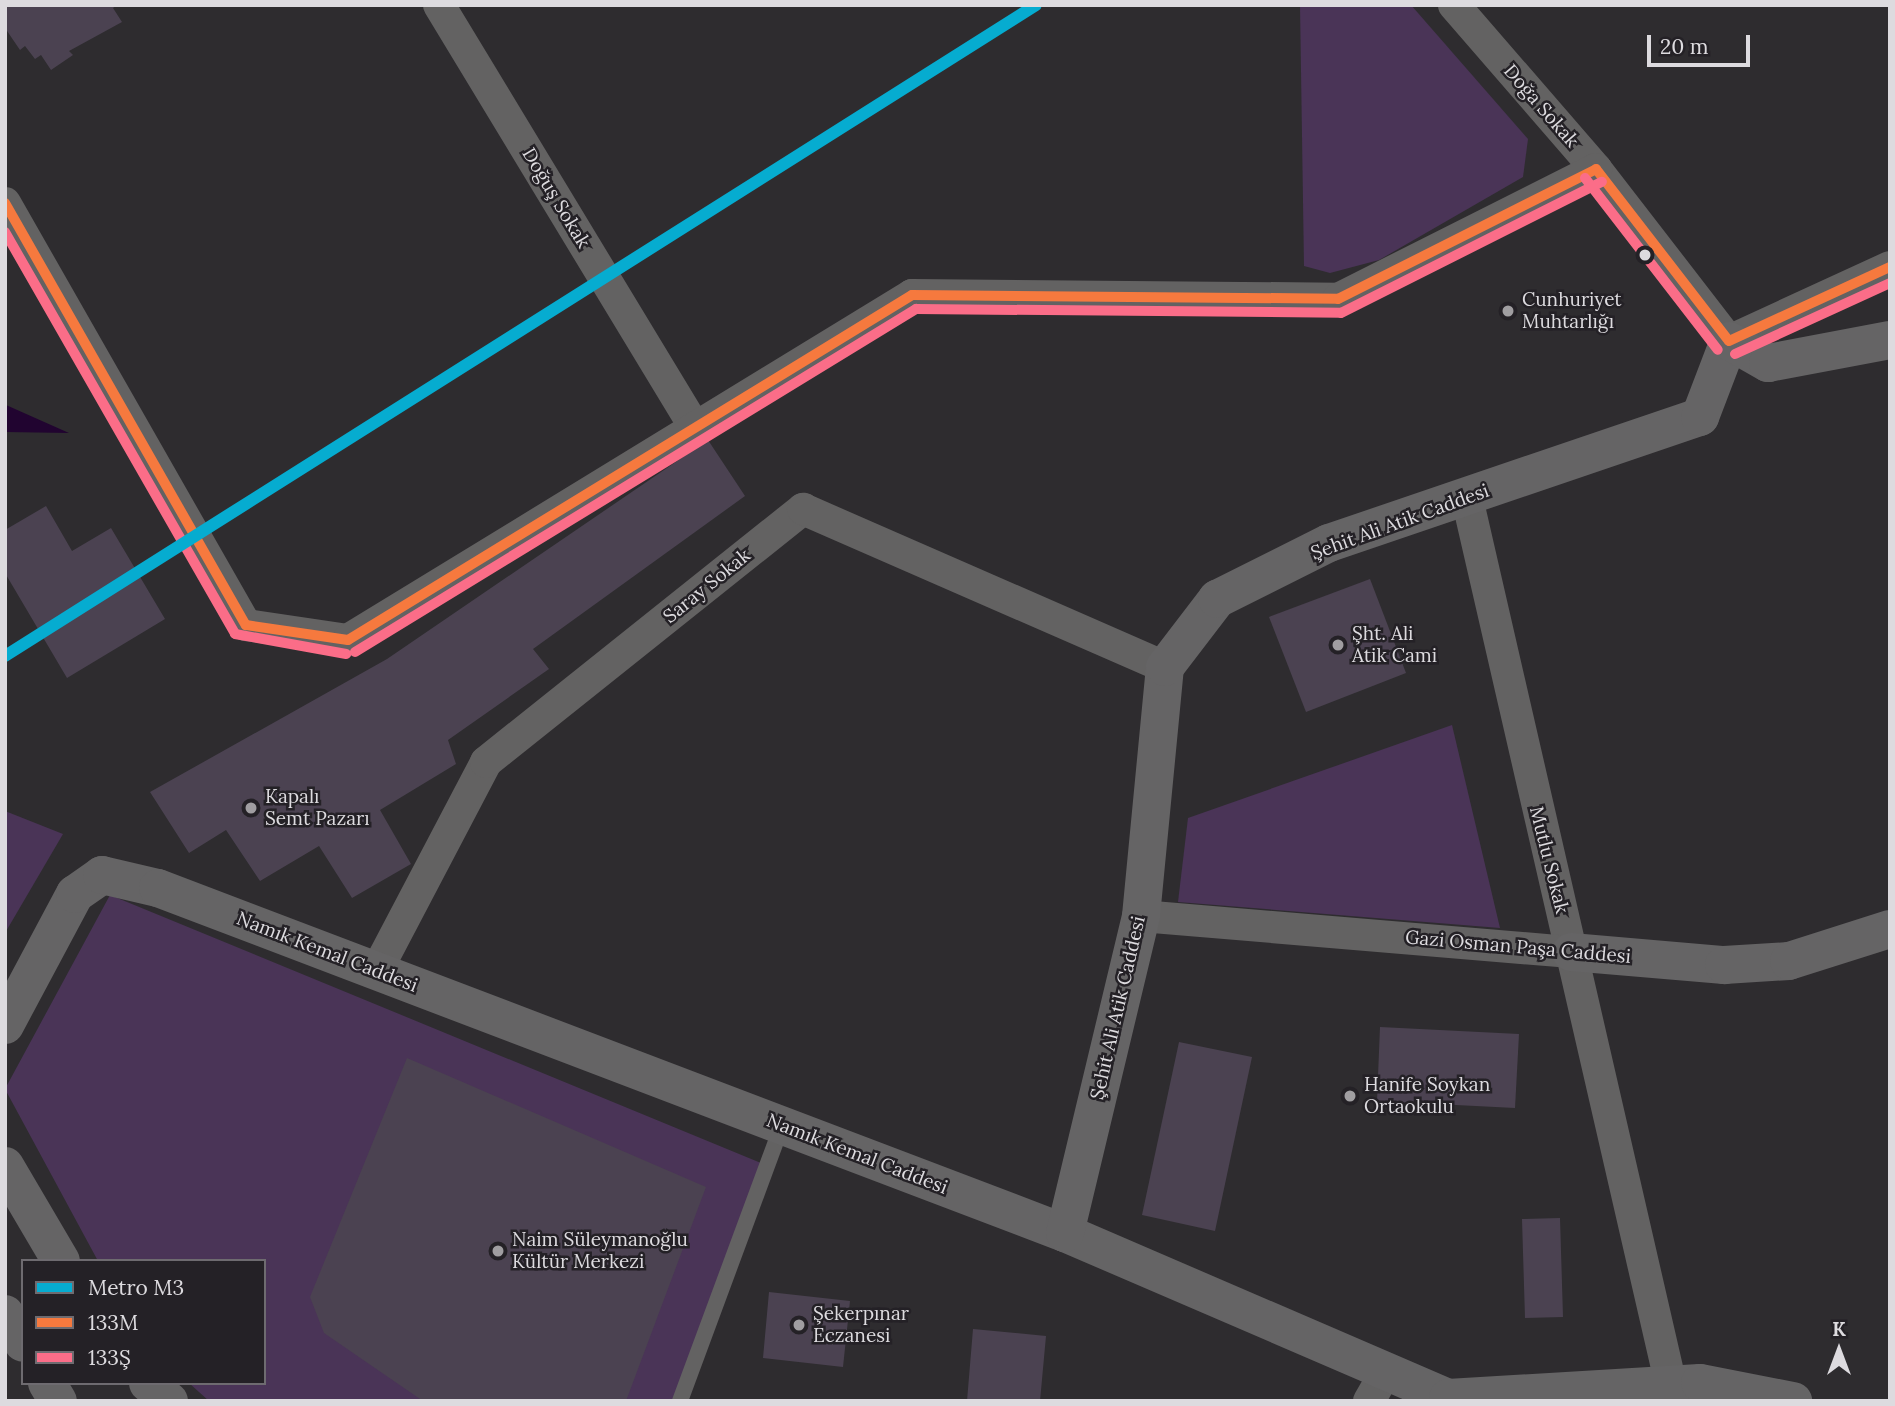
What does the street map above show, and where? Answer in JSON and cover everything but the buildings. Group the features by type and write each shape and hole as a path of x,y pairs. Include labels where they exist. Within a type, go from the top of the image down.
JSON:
{"street":[{"name":"Doğuş Sokak","path":"439,5 695,428"},
{"name":"Doğa Sokak","path":"1454,5 1596,169 1729,341"},
{"path":"5,203 246,625 348,640 912,295 1338,299 1596,169"},
{"path":"1729,341 1890,267"},
{"path":"1729,341 1768,363 1890,340"},
{"name":"Şehit Ali Atik Caddesi","path":"1065,1233 1141,916 1165,667 1217,599 1329,543 1700,417 1729,341"},
{"name":"Mutlu Sokak","path":"1467,498 1671,1385"},
{"name":"Saray Sokak","path":"377,970 486,762 803,509 1165,667"},
{"name":"Namık Kemal Caddesi","path":"5,1025 75,894 102,875 158,888 1065,1233 1378,1386 1448,1398 1700,1383 1793,1401"},
{"name":"Gazi Osman Paşa Caddesi","path":"1141,916 1724,965 1789,961 1890,929"},
{"path":"5,1166 60,1259"},
{"path":"5,1314 21,1340"},
{"path":"48,1385 58,1401"},
{"path":"150,1385 169,1401"}],"lane":[{"path":"680,1401 782,1125"}],"shaded area":[{"path":"1300,5 1411,5 1528,139 1523,177 1379,260 1330,273 1304,266"},
{"path":"6,405 69,433 5,432"},
{"path":"1452,725 1500,928 1178,902 1188,818"},
{"path":"5,811 63,834 5,933"},
{"path":"110,895 766,1165 688,1401 209,1401 191,1385 266,1385 266,1259 97,1259 5,1089"}],"metro line":[{"name":"M3","path":"5,656 1036,5"}],"transit line":[{"name":"133M","path":"1596,169 1729,341"},
{"name":"133M","path":"348,640 912,295 1338,299 1596,169"},
{"name":"133Ş","path":"1585,178 1718,350"},
{"name":"133Ş","path":"355,652 916,309 1341,313 1602,182"},
{"name":"133M","path":"5,203 246,625 348,640"},
{"name":"133Ş","path":"5,232 235,634 346,654"},
{"name":"133M","path":"1729,341 1890,267"},
{"name":"133Ş","path":"1735,354 1890,283"}],"place":[{"name":"Cunhuriyet Muhtarlığı","path":"1508,311"},
{"name":"Şht. Ali Atik Cami","path":"1338,645"},
{"name":"Kapalı Semt Pazarı","path":"251,808"},
{"name":"Hanife Soykan Ortaokulu","path":"1350,1096"},
{"name":"Naim Süleymanoğlu Kültür Merkezi","path":"498,1251"},
{"name":"Şekerpınar Eczanesi","path":"799,1325"}]}
